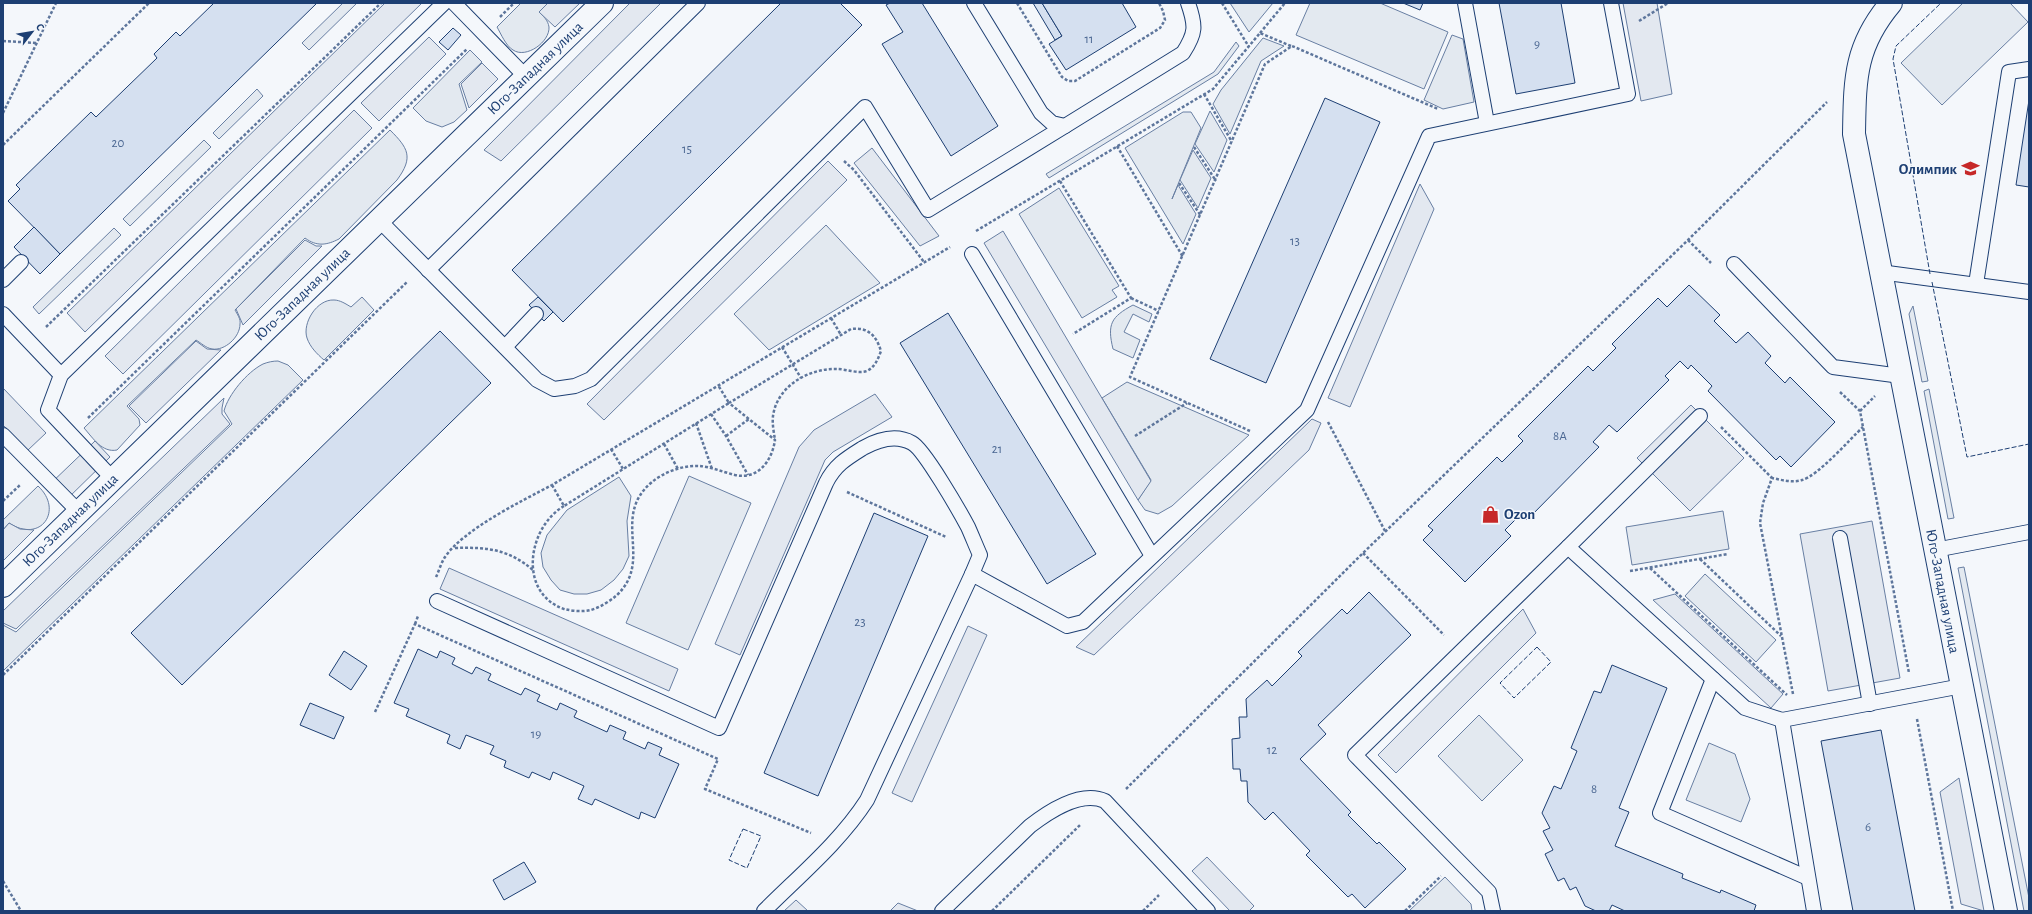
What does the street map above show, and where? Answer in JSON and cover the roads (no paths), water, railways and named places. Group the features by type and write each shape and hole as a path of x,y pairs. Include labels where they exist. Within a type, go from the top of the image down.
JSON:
{"street":[{"name":"Юго-Западная улица","path":"3,586 602,3"},
{"name":"Юго-Западная улица","path":"1891,3 1880,17 1863,46 1855,85 1854,134 2006,911"}],"lane":[{"path":"113,479 48,410 61,375 444,3"},
{"path":"454,3 526,77"},
{"path":"426,268 698,3"},
{"path":"974,3 1041,113 1052,123 1065,126"},
{"path":"378,220 537,380 554,389 575,386 591,379 865,107 928,210 1183,53 1193,37 1193,18 1188,3"},
{"path":"1466,3 1487,124"},
{"path":"972,574 1067,626 1084,622 1307,410 1429,136 1628,94 1611,3"},
{"path":"1976,284 2009,72 2029,69"},
{"path":"972,254 1152,556"},
{"path":"3,280 21,262"},
{"path":"1734,264 1833,367 1901,376"},
{"path":"1880,272 2029,292"},
{"path":"3,314 61,375"},
{"path":"505,347 536,314"},
{"path":"1493,911 1489,892 1355,756 1700,416"},
{"path":"3,435 79,512"},
{"path":"437,601 719,728 826,483 841,462 868,445 884,439 899,437 914,444 926,458 968,527 980,555 867,800 856,817 840,836 764,911"},
{"path":"1935,550 2029,532"},
{"path":"1840,538 1870,704"},
{"path":"1568,547 1745,708 1782,720 1962,686"},
{"path":"1713,679 1660,813 1808,878"},
{"path":"1782,720 1814,911"},
{"path":"942,911 1030,826 1043,816 1080,800 1099,798 1105,801 1208,911"}],"place":[{"name":"Олимпик","path":"1970,169"},
{"name":"Ozon","path":"1491,514"}]}
